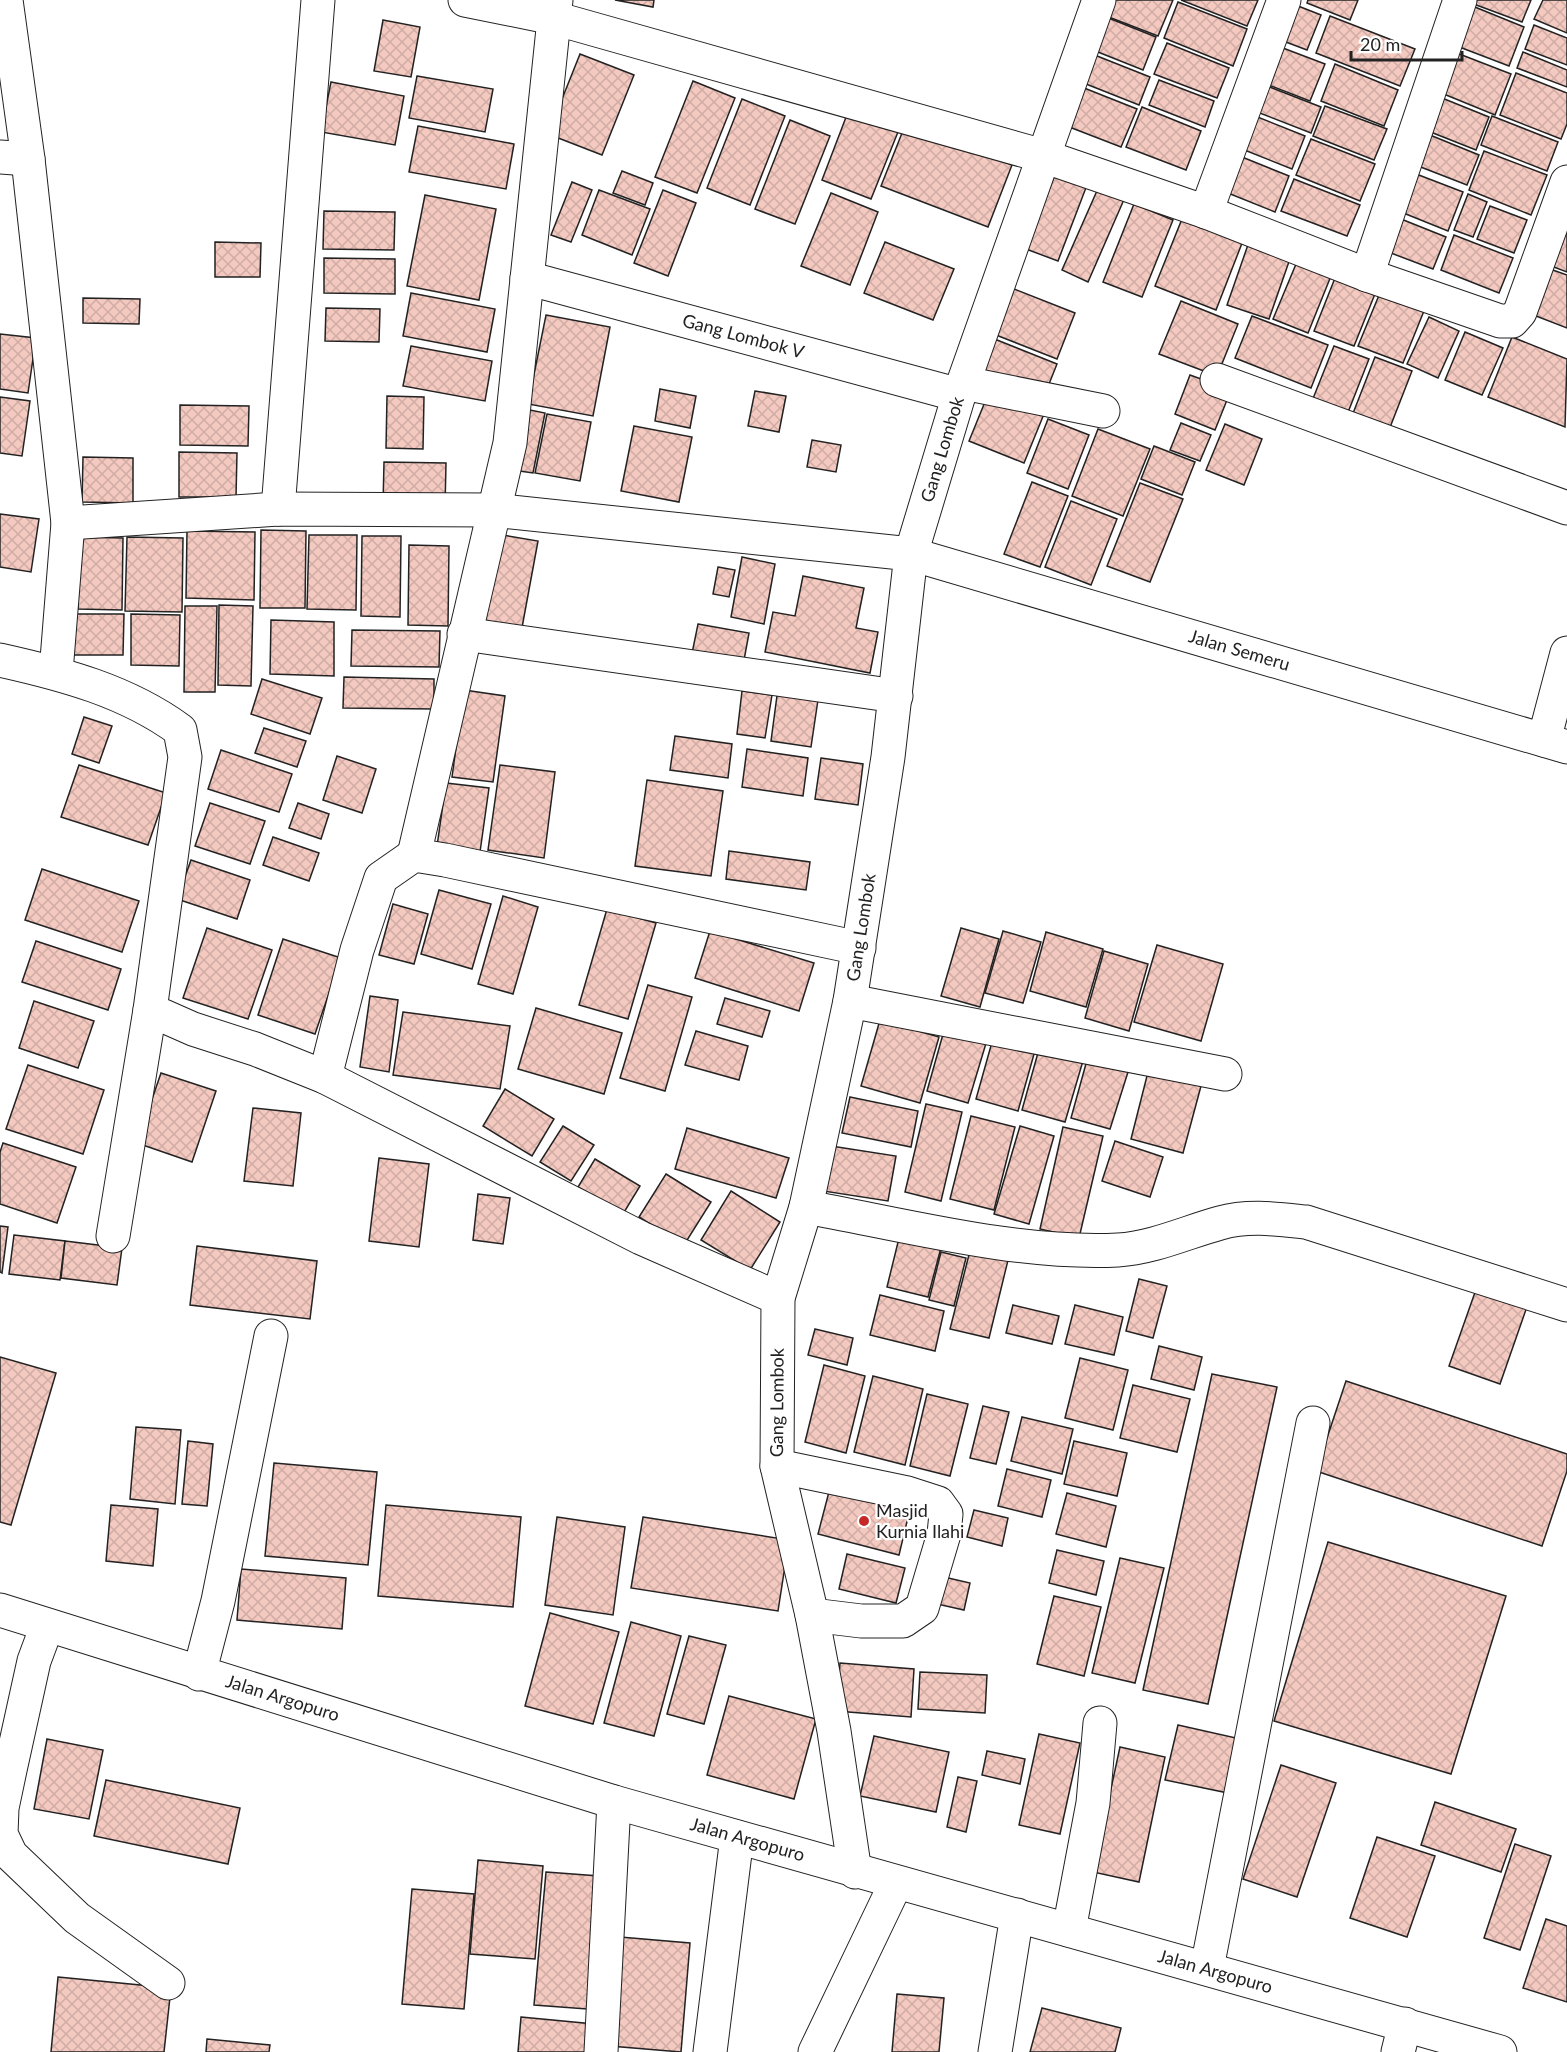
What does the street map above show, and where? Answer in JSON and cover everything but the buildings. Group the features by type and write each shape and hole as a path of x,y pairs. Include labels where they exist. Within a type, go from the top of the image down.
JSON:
{"main road":[{"path":"6,0 14,158 68,523 56,672"},
{"path":"278,509 318,0"},
{"path":"465,0 555,9 1043,156 1206,212 1485,318 1512,321 1520,312 1567,182"},
{"name":"Gang Lombok","path":"855,1872 834,1731 812,1615 777,1466 778,1298 806,1207 850,1001 896,696 911,554 962,389 1099,0"},
{"path":"1206,212 1284,0"},
{"path":"1367,275 1460,0"},
{"path":"325,1077 357,950 381,878 414,855 492,510 510,443 555,9"},
{"name":"Gang Lombok V","path":"527,278 962,389 1102,411"},
{"path":"1217,380 1567,508"},
{"name":"Jalan Semeru","path":"68,523 278,509 492,510 911,554 1556,743"},
{"path":"464,634 896,696"},
{"path":"1556,743 1567,653"},
{"path":"0,660 56,672 156,712 180,730 185,757 150,1010 112,1236"},
{"path":"414,855 859,948"},
{"path":"850,1001 1225,1074"},
{"path":"150,1010 193,1029 255,1049 325,1077 641,1238 778,1298"},
{"path":"806,1207 1034,1246 1090,1250 1121,1250 1173,1238 1222,1222 1261,1218 1306,1222 1567,1305"},
{"path":"199,1674 218,1601 271,1336"},
{"path":"1207,1968 1313,1423"},
{"path":"777,1466 906,1493 938,1503 946,1514 944,1534 922,1608 903,1621 861,1621 812,1615"},
{"name":"Jalan Argopuro","path":"0,1610 614,1802 855,1872 1207,1968 1402,2038 1500,2052"},
{"path":"47,1626 34,1661 2,1808 1,1834 10,1855 76,1918 168,1983"},
{"path":"1069,1930 1093,1803 1100,1723"},
{"path":"601,2052 614,1802"},
{"path":"710,2052 737,1837"},
{"path":"815,2052 896,1883"},
{"path":"995,2052 1017,1915"}],"place":[{"name":"Masjid Kurnia Ilahi","path":"864,1521"}]}
